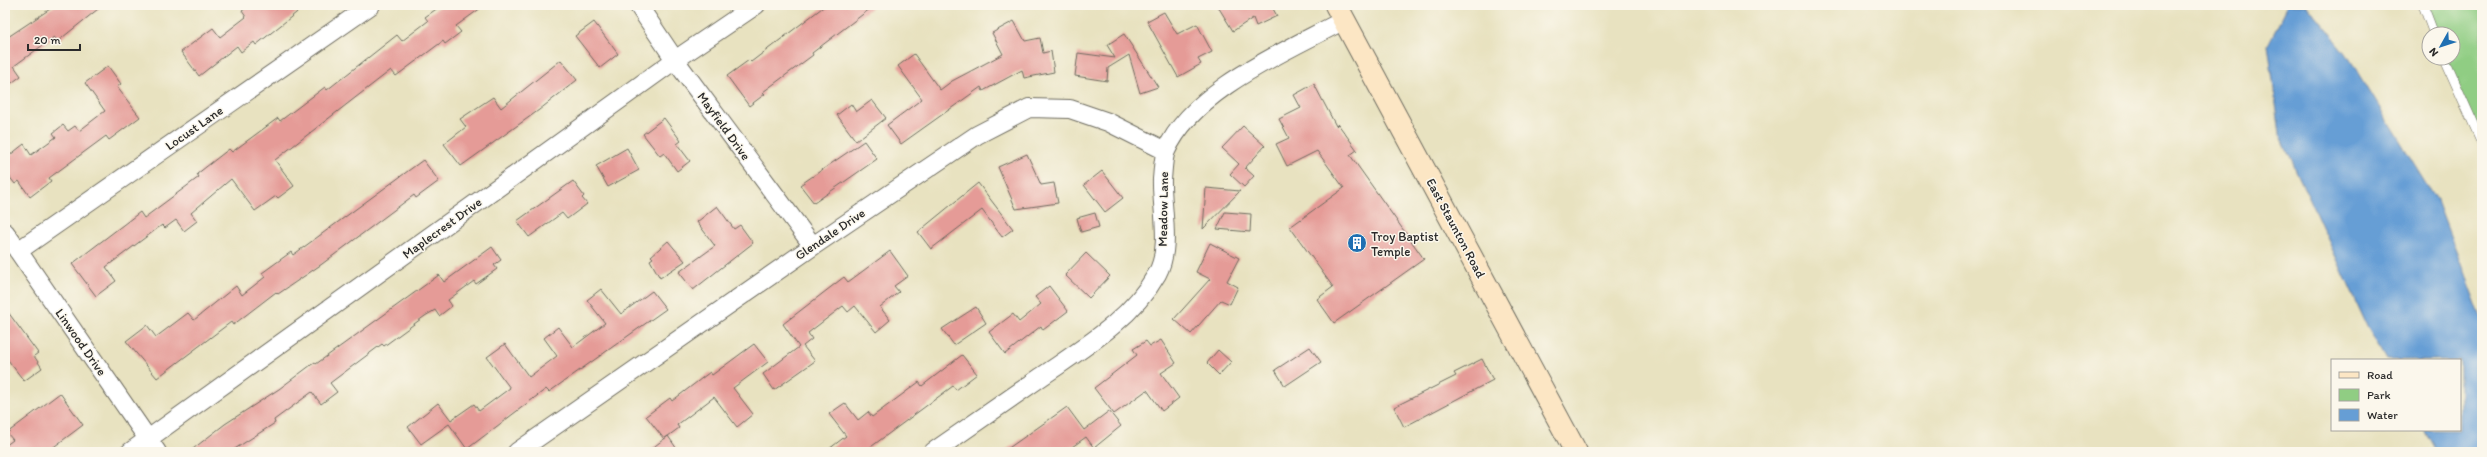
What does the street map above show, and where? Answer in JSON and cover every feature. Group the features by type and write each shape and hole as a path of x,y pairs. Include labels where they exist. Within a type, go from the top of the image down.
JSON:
{"main road":[{"name":"East Staunton Road","path":"1340,12 1576,452"}],"street":[{"name":"Locust Lane","path":"18,251 371,5"},
{"name":"Mayfield Drive","path":"638,5 675,60 813,246"},
{"name":"Maplecrest Drive","path":"130,452 153,446 675,60 756,5"},
{"name":"Meadow Lane","path":"933,452 1101,335 1139,301 1158,272 1164,245 1166,220 1162,180 1166,151 1189,116 1231,82 1340,12"},
{"name":"Glendale Drive","path":"517,452 813,246 977,135 1030,108 1070,109 1108,122 1166,151"},
{"name":"Linwood Drive","path":"5,232 153,446"}],"lane":[{"path":"2423,5 2431,26"},
{"path":"2448,66 2482,143"}],"green space":[{"path":"2423,5 2482,5 2482,143 2448,66 2461,66 2461,26 2431,26"}],"water":[{"path":"2288,5 2307,5 2346,53 2437,201 2482,320 2482,452 2437,452 2426,431 2461,431 2461,359 2385,359 2369,330 2280,134 2268,45"}],"building":[{"path":"56,5 103,5 58,41 54,37 14,66 21,76 5,88 5,39"},
{"path":"250,5 306,5 256,45 254,42 241,52 237,46 199,76 181,52 213,28 220,37 246,17 242,11"},
{"path":"442,5 485,5 456,26 461,32 445,44 443,41 396,76 391,70 275,160 294,186 278,198 276,196 255,211 231,179 191,213 197,221 184,231 176,220 165,228 162,225 106,267 116,281 96,296 72,264 140,212 144,218 199,177 197,174 229,149 232,152 278,118 280,121 325,87 327,90 397,35 402,41 428,21 425,17"},
{"path":"826,5 875,5 812,53 813,55 763,92 765,94 749,106 727,76 749,60 751,62"},
{"path":"1217,5 1275,5 1272,7 1277,16 1256,26 1253,18 1233,31"},
{"path":"1164,12 1177,34 1197,24 1212,52 1198,59 1201,64 1178,77 1147,21"},
{"path":"1014,21 1025,41 1040,38 1043,53 1051,51 1054,72 1024,78 1022,70 983,91 981,87 901,144 887,125 922,99 898,66 914,54 940,90 952,81 1003,54 992,33"},
{"path":"594,22 618,54 600,68 575,36"},
{"path":"1124,34 1158,87 1140,93 1129,55 1108,68 1107,81 1075,76 1078,53 1115,58 1107,45"},
{"path":"561,60 577,80 539,110 461,166 444,144 466,127 460,119 493,97 501,108"},
{"path":"108,66 121,84 117,87 140,117 109,140 106,136 49,178 51,181 30,197 19,181 15,184 5,171 5,159 24,144 31,155 56,137 53,133 63,125 68,131 75,126 79,131 105,111 85,83"},
{"name":"Troy Baptist Temple","path":"1314,84 1336,126 1338,124 1357,150 1350,155 1424,259 1334,323 1317,299 1333,287 1290,227 1344,188 1317,151 1287,166 1276,144 1289,138 1279,119 1301,108 1294,95"},
{"path":"872,100 886,118 856,141 837,115 851,104 856,112"},
{"path":"664,118 681,141 677,144 690,161 677,171 664,153 660,156 643,134"},
{"path":"1243,126 1265,146 1245,168 1254,176 1244,187 1230,174 1239,164 1222,148"},
{"path":"864,141 877,159 814,203 800,185"},
{"path":"627,148 639,170 608,187 596,166"},
{"path":"1027,154 1041,185 1054,183 1058,203 1016,209 998,167"},
{"path":"423,160 439,181 416,198 414,195 322,264 278,294 276,292 233,325 231,322 157,378 126,341 147,325 156,337 188,313 194,320 236,286 242,295 265,277 262,273 291,252 293,255"},
{"path":"1102,171 1123,198 1105,212 1084,185"},
{"path":"573,181 584,196 582,198 587,204 567,219 562,213 529,237 517,221"},
{"path":"978,183 1013,229 1002,237 982,210 931,249 918,232"},
{"path":"1206,188 1240,191 1203,229"},
{"path":"717,206 734,229 740,225 753,243 693,290 679,272 715,246 697,222"},
{"path":"1225,212 1251,214 1250,232 1217,229"},
{"path":"1095,213 1099,227 1081,232 1077,218"},
{"path":"668,241 685,261 660,278 650,260 653,258 651,256"},
{"path":"1210,243 1239,258 1227,281 1238,287 1230,304 1221,300 1191,334 1174,319 1210,279 1196,272"},
{"path":"492,247 501,260 494,265 497,269 476,284 474,281 448,300 452,306 439,316 435,310 425,316 384,346 382,344 330,383 337,392 321,404 312,392 274,420 275,423 230,452 189,452 225,424 279,389 315,362 316,364 439,275 444,282"},
{"path":"890,251 908,276 894,286 899,292 880,307 890,320 876,332 855,306 848,312 843,306 808,333 812,339 803,346 815,361 774,390 763,374 799,347 783,324 844,277 848,282"},
{"path":"1086,253 1110,276 1089,298 1065,275"},
{"path":"1049,286 1068,311 1043,330 1041,326 1005,354 989,332 1013,314 1019,322 1041,304 1035,297"},
{"path":"601,289 621,314 652,291 666,309 549,392 546,389 467,449 449,424 421,444 408,427 438,403 451,420 474,404 479,411 510,388 487,357 505,344 529,377 557,356 544,338 558,327 573,347 605,323 587,300"},
{"path":"976,307 986,323 954,345 942,329"},
{"path":"5,308 38,353 34,356 42,368 24,381 5,356"},
{"path":"1161,340 1176,363 1161,373 1179,398 1162,411 1147,390 1114,414 1094,388 1137,355 1133,349 1146,341 1150,346"},
{"path":"754,344 768,362 733,388 753,414 737,427 714,397 677,425 679,428 664,439 646,416 670,398 672,401 710,372 712,375"},
{"path":"1310,347 1321,362 1285,386 1275,370"},
{"path":"1218,350 1231,362 1219,375 1207,363"},
{"path":"962,355 977,374 956,390 953,386 864,452 825,452 846,436 829,414 845,403 858,420 868,412 872,417 919,382 922,386"},
{"path":"1482,359 1493,380 1404,427 1394,407 1456,376 1454,373"},
{"path":"60,393 83,425 47,452 5,452 5,446 13,440 7,433"},
{"path":"1067,407 1084,430 1109,411 1121,426 1094,448 1086,437 1065,452 1003,452"},
{"path":"668,436 679,452 647,452"}],"place":[{"name":"Troy Baptist Temple","path":"1357,243"}]}
